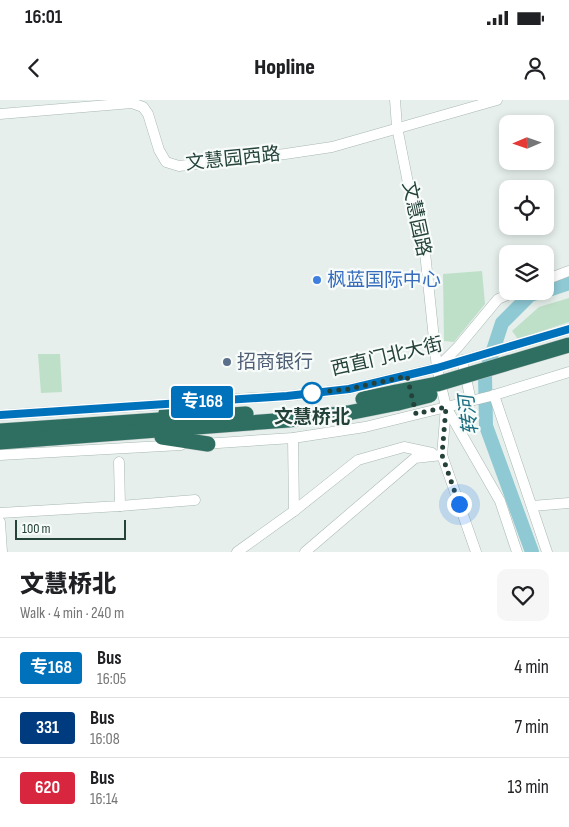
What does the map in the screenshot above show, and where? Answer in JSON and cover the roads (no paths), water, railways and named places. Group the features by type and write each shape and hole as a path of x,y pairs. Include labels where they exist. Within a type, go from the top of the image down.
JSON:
{"highway":[{"name":"西直门北大街","path":"397,398 436,384 569,345"},
{"name":"西直门北大街","path":"0,442 439,393 569,356"},
{"path":"134,427 208,401"},
{"name":"西直门北大街","path":"0,431 134,427"},
{"path":"134,427 208,444"}],"street":[{"name":"文慧园路","path":"395,100 397,127 409,188 423,233 437,368 446,407"},
{"name":"文慧园西路","path":"0,114 143,103 159,150 166,162 179,166 332,147 497,100"},
{"path":"554,277 569,271"},
{"path":"437,368 458,347 499,299"},
{"name":"西直门北大街","path":"0,415 287,396 349,389 437,368 569,329"},
{"path":"465,359 469,401"},
{"path":"0,455 293,438 365,427 492,395 569,372"},
{"path":"407,376 416,414"},
{"path":"492,395 548,552"},
{"path":"446,407 442,455 476,552"},
{"path":"446,407 500,501 518,552"},
{"path":"293,438 294,511"},
{"path":"239,551 294,511 358,460 404,447 442,455"},
{"path":"305,552 415,458 442,455"},
{"path":"119,462 120,506"},
{"path":"0,513 196,500"},
{"path":"532,506 569,503"},
{"path":"0,522 2,552"}],"waterway":[{"name":"转河","path":"554,288 569,283"},
{"name":"转河","path":"525,300 502,323 485,375 486,426 532,552"}],"place":[{"name":"枫蓝国际中心","path":"317,280"},
{"name":"招商银行","path":"227,362"},
{"name":"文慧桥北","path":"312,393"}]}
